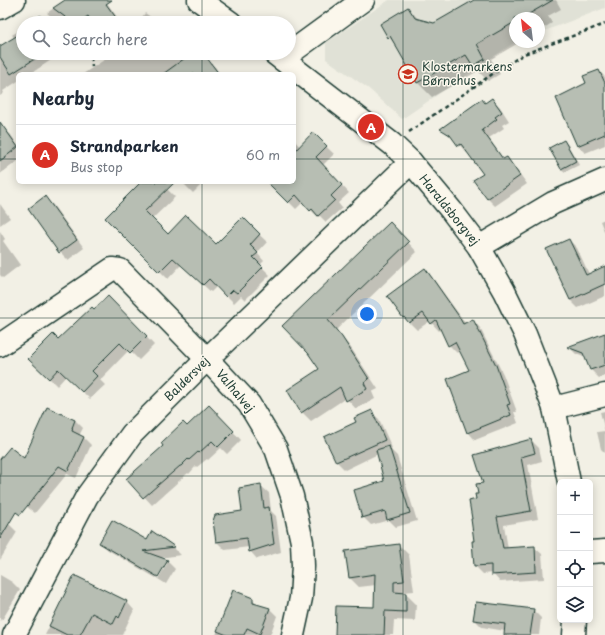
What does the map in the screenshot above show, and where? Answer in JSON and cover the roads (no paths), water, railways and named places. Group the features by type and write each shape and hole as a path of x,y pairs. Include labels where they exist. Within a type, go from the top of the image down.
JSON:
{"street":[{"path":"0,8 14,0"},
{"path":"199,0 222,16"},
{"name":"Haraldsborgvej","path":"296,44 363,0"},
{"name":"Haraldsborgvej","path":"283,60 392,144 411,162 451,210 479,248 504,291 525,334 554,408 568,479"},
{"name":"Baldersvej","path":"14,635 87,496 132,434 207,359 411,162"},
{"path":"479,248 553,203 605,180"},
{"name":"Valhalvej","path":"0,345 112,270 120,270 207,359 251,407 276,449 292,496 302,542 303,566 301,598 293,635"},
{"path":"554,408 605,394"},
{"path":"593,552 605,551"},
{"path":"574,635 575,623"}],"place":[{"name":"Klostermarkens Børnehus","path":"408,74"},
{"name":"Strandparken","path":"371,127"}]}
